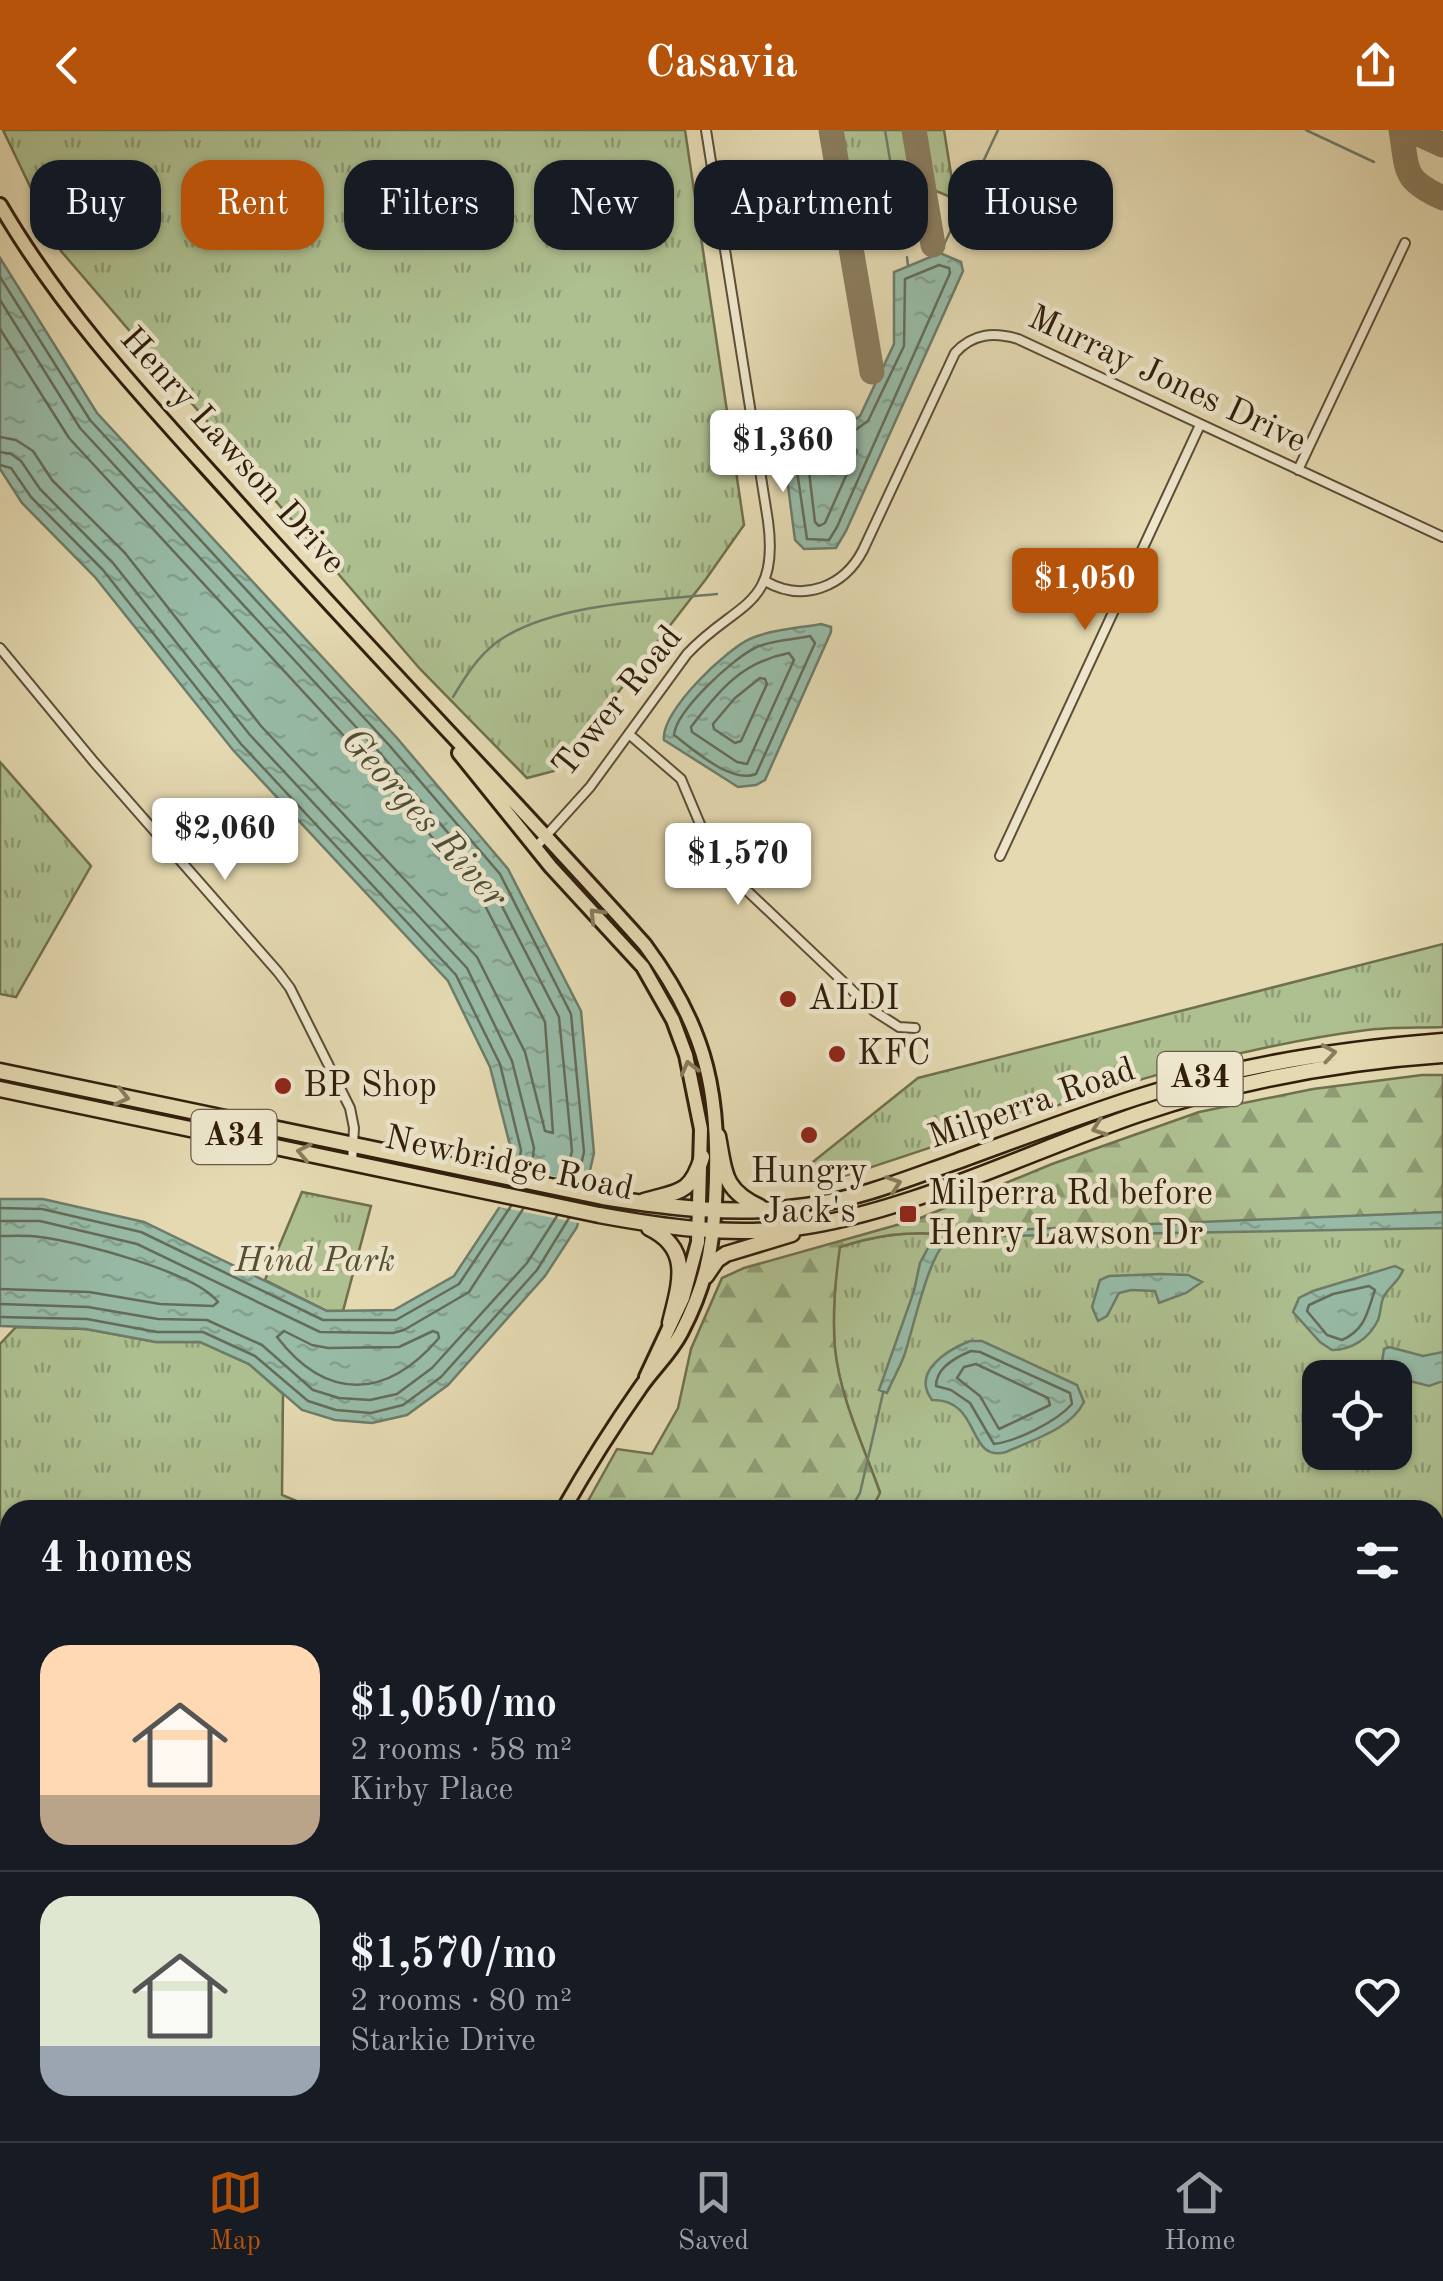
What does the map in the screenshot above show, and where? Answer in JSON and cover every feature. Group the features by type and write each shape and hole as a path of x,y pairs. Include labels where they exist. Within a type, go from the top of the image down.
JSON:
{"highway":[{"name":"Milperra Road","path":"707,1211 811,1205 875,1190 1194,1081 1324,1054 1443,1041"},
{"name":"Milperra Road","path":"706,1231 795,1228 840,1219 891,1205 1192,1098 1308,1071 1443,1056"},
{"name":"Newbridge Road","path":"0,1072 602,1197 707,1211"},
{"name":"Newbridge Road","path":"0,1089 631,1221 706,1231"},
{"path":"718,1136 730,1188 743,1200 765,1210"},
{"path":"638,1203 683,1190 692,1181 702,1158"},
{"path":"706,1276 726,1254 840,1219"},
{"path":"631,1221 665,1236 675,1249 679,1279 670,1323"}],"main road":[{"name":"Henry Lawson Drive","path":"0,205 43,275 117,369 438,723 474,775 645,945 677,992 695,1028 707,1067 718,1136 707,1211 706,1276 679,1337 596,1452 569,1500"},
{"name":"Henry Lawson Drive","path":"540,842 626,946 655,985 673,1020 690,1072 700,1129 707,1211"},
{"name":"Henry Lawson Drive","path":"644,1382 689,1282 706,1231"}],"street":[{"path":"706,130 772,547 765,581"},
{"path":"1298,470 1404,243"},
{"name":"Murray Jones Drive","path":"765,581 794,591 828,586 848,574 863,550 950,361 973,338 996,334 1018,340 1443,537"},
{"path":"1000,856 1200,424"},
{"name":"Tower Road","path":"540,842 590,787 686,654 703,636 745,608 765,581"},
{"path":"2,654 290,988 350,1108 354,1128 352,1162"},
{"path":"630,735 682,780 721,866 874,1011 899,1027 915,1028"}],"green space":[{"path":"3,130 685,130 694,190 694,250 703,250 744,525 558,770 527,778 420,669 61,251 161,250 161,160 30,160 30,186"},
{"path":"840,130 908,130 913,160 845,160"},
{"path":"920,130 944,130 948,196 929,188 928,160 925,160"},
{"path":"0,762 91,866 16,997 0,994"},
{"path":"1443,944 1443,1027 1367,1030 1229,1056 1093,1094 825,1182 799,1173 918,1078"},
{"path":"1443,1075 1443,1224 914,1233 840,1247 834,1298 835,1349 847,1404 880,1493 876,1500 589,1500 617,1449 652,1454 678,1408 691,1349 722,1278 744,1268 918,1219 1052,1164 1199,1112 1313,1089"},
{"name":"Hind Park","path":"302,1192 371,1206 343,1311 327,1311 265,1280"},
{"path":"1443,1224 1443,1500 876,1500 880,1492 847,1404 838,1367 834,1298 839,1247 889,1235"},
{"path":"16,1327 86,1329 156,1342 201,1342 249,1364 283,1394 282,1495 294,1500 0,1500 0,1344"}],"water":[{"path":"940,253 961,262 963,271 846,531 836,548 804,549 795,540 782,440 789,433 850,422 860,416 894,344 894,272"},
{"name":"Georges River","path":"0,258 97,413 397,738 508,869 581,1011 594,1153 577,1227 545,1276 448,1385 407,1415 372,1423 335,1420 302,1410 249,1364 200,1342 156,1342 86,1329 0,1326 0,1199 43,1199 144,1222 327,1311 394,1310 454,1276 501,1205 512,1153 490,1067 448,981 233,750 95,577 22,503 0,469"},
{"path":"821,624 831,627 831,632 765,780 738,787 664,740 666,728 683,698 727,654 760,635"},
{"path":"1443,1212 1443,1228 951,1237 929,1273 898,1370 887,1393 879,1390 920,1263 936,1233"},
{"path":"1395,1266 1403,1270 1384,1296 1378,1320 1370,1333 1353,1346 1332,1350 1293,1312 1299,1298 1313,1291"},
{"path":"1188,1275 1202,1282 1159,1303 1155,1291 1119,1293 1107,1316 1098,1321 1092,1307 1100,1280 1109,1276"},
{"path":"970,1341 982,1341 1077,1385 1084,1402 1060,1427 1006,1452 993,1453 978,1440 959,1409 948,1402 932,1400 927,1390 926,1380 934,1363"},
{"path":"1384,1349 1423,1356 1443,1352 1443,1381 1429,1386 1412,1382 1412,1360 1382,1360"}],"pier":[{"path":"504,1166 592,1184 583,1224 494,1206"}],"waterway":[{"path":"885,130 890,160"},
{"path":"940,253 998,130"},
{"path":"1306,130 1374,162"},
{"path":"907,257 908,266"},
{"path":"453,697 484,654 519,629 603,606 717,594"},
{"path":"856,1500 883,1393"}],"taxiway":[{"path":"831,130 872,372"},
{"path":"914,130 933,245"},
{"path":"1401,130 1409,173 1420,185 1443,198"},
{"path":"1410,130 1443,145"}],"place":[{"name":"ALDI","path":"788,999"},
{"name":"KFC","path":"837,1054"},
{"name":"BP Shop","path":"283,1086"},
{"name":"Hungry Jack's","path":"809,1135"},
{"name":"Milperra Rd before Henry Lawson Dr","path":"908,1214"}]}
